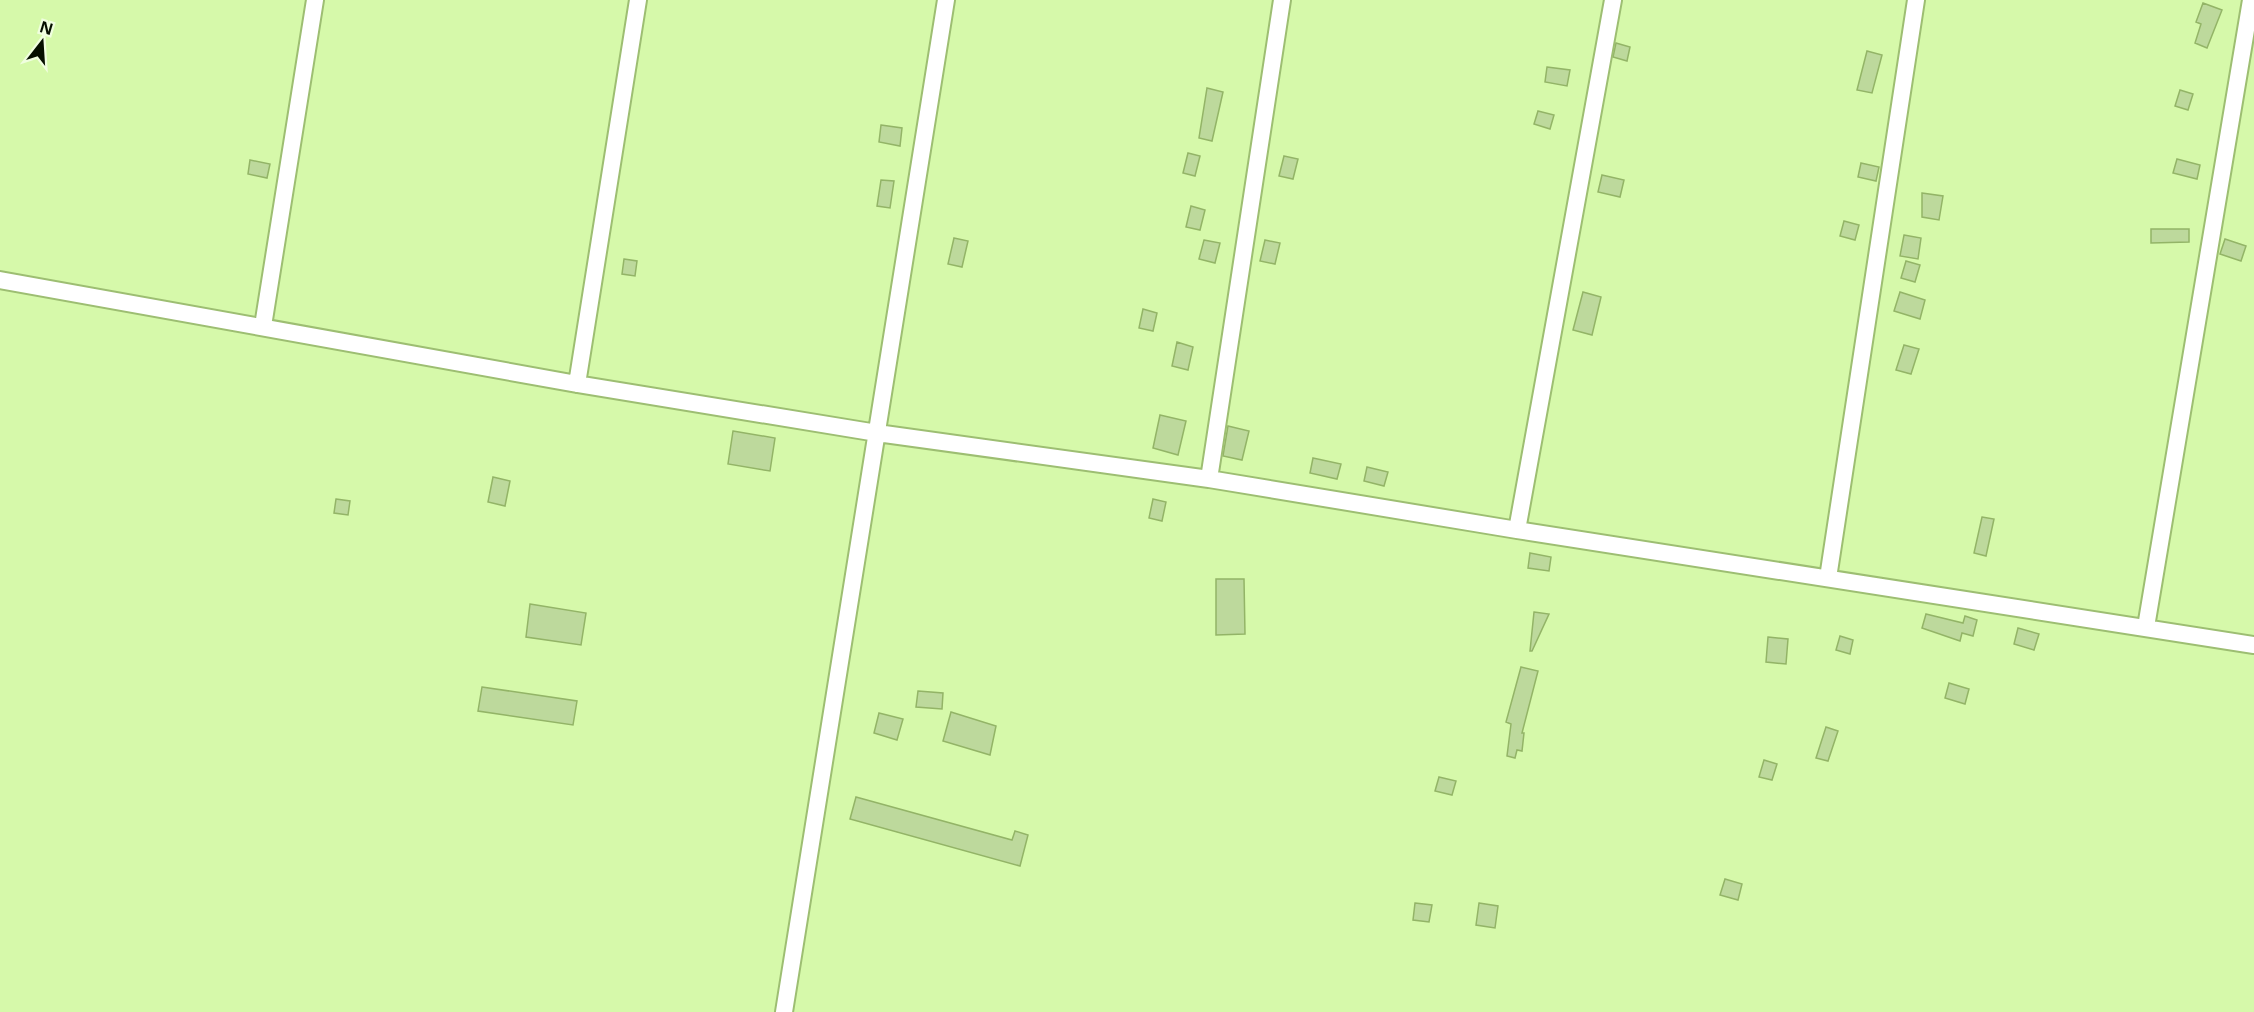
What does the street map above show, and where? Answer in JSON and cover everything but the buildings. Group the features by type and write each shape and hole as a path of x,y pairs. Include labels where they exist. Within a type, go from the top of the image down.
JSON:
{"street":[{"path":"263,326 315,0"},
{"path":"577,384 638,0"},
{"path":"784,1012 946,0"},
{"path":"1209,479 1282,0"},
{"path":"1517,530 1613,0"},
{"path":"1828,578 1916,0"},
{"path":"2146,627 2251,0"},
{"path":"0,280 577,384 877,433 1209,479 1517,530 2254,645"}]}
